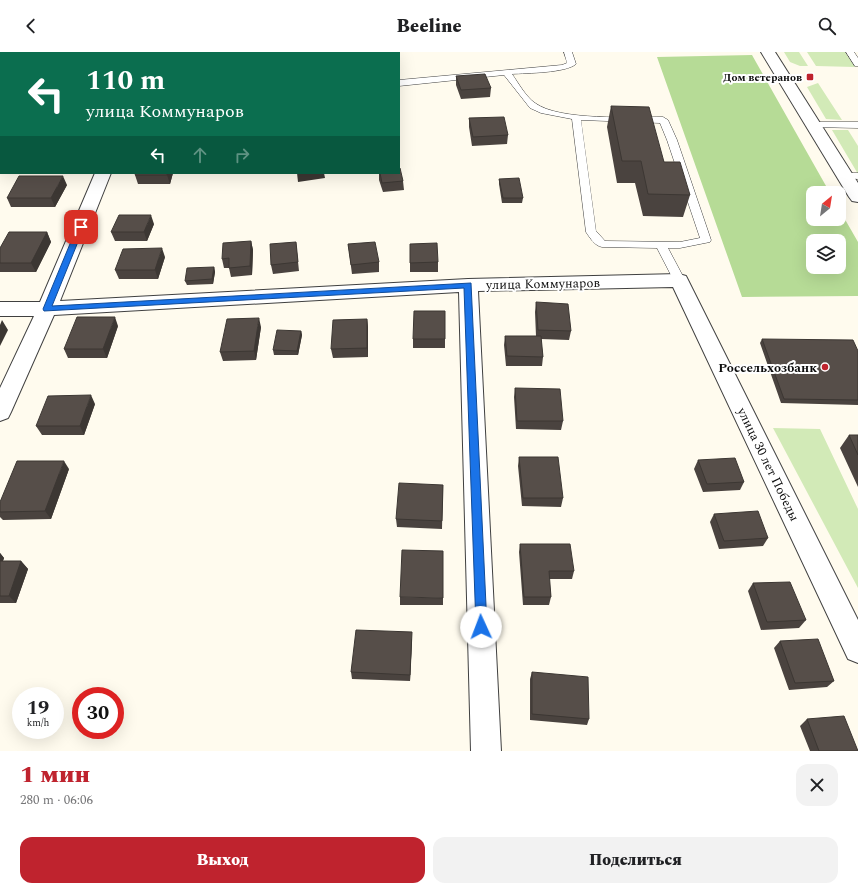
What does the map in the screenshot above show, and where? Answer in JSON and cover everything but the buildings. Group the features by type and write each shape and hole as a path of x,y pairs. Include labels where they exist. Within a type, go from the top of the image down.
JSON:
{"street":[{"path":"768,52 814,125 852,176 858,197"},
{"path":"0,412 47,309 104,174"},
{"name":"улица Коммунаров","path":"0,309 47,309 468,285 680,280"},
{"name":"улица 30 лет Победы","path":"680,280 858,649"},
{"path":"468,285 486,751"}],"lane":[{"path":"400,83 563,67 572,64 568,52"},
{"path":"850,52 858,64"},
{"path":"507,73 532,106 556,115 663,120 672,140 706,240 680,245 602,244 592,232 576,117"},
{"path":"814,125 858,125"},
{"path":"661,245 680,280"}],"green space":[{"path":"784,52 799,52 808,66 800,66 790,62"},
{"path":"807,52 845,52 855,67 816,66"},
{"path":"752,55 826,186 806,186 806,226 846,226 846,221 858,242 858,296 742,297 657,57"},
{"path":"818,83 842,120 826,119 807,87"},
{"path":"832,130 848,130 858,146 858,174"},
{"path":"773,428 820,429 858,509 858,588"}],"place":[{"name":"Дом ветеранов","path":"810,77"},
{"name":"Россельхозбанк","path":"825,367"}],"route":[{"path":"81,227 47,309 468,285 481,627"}]}
